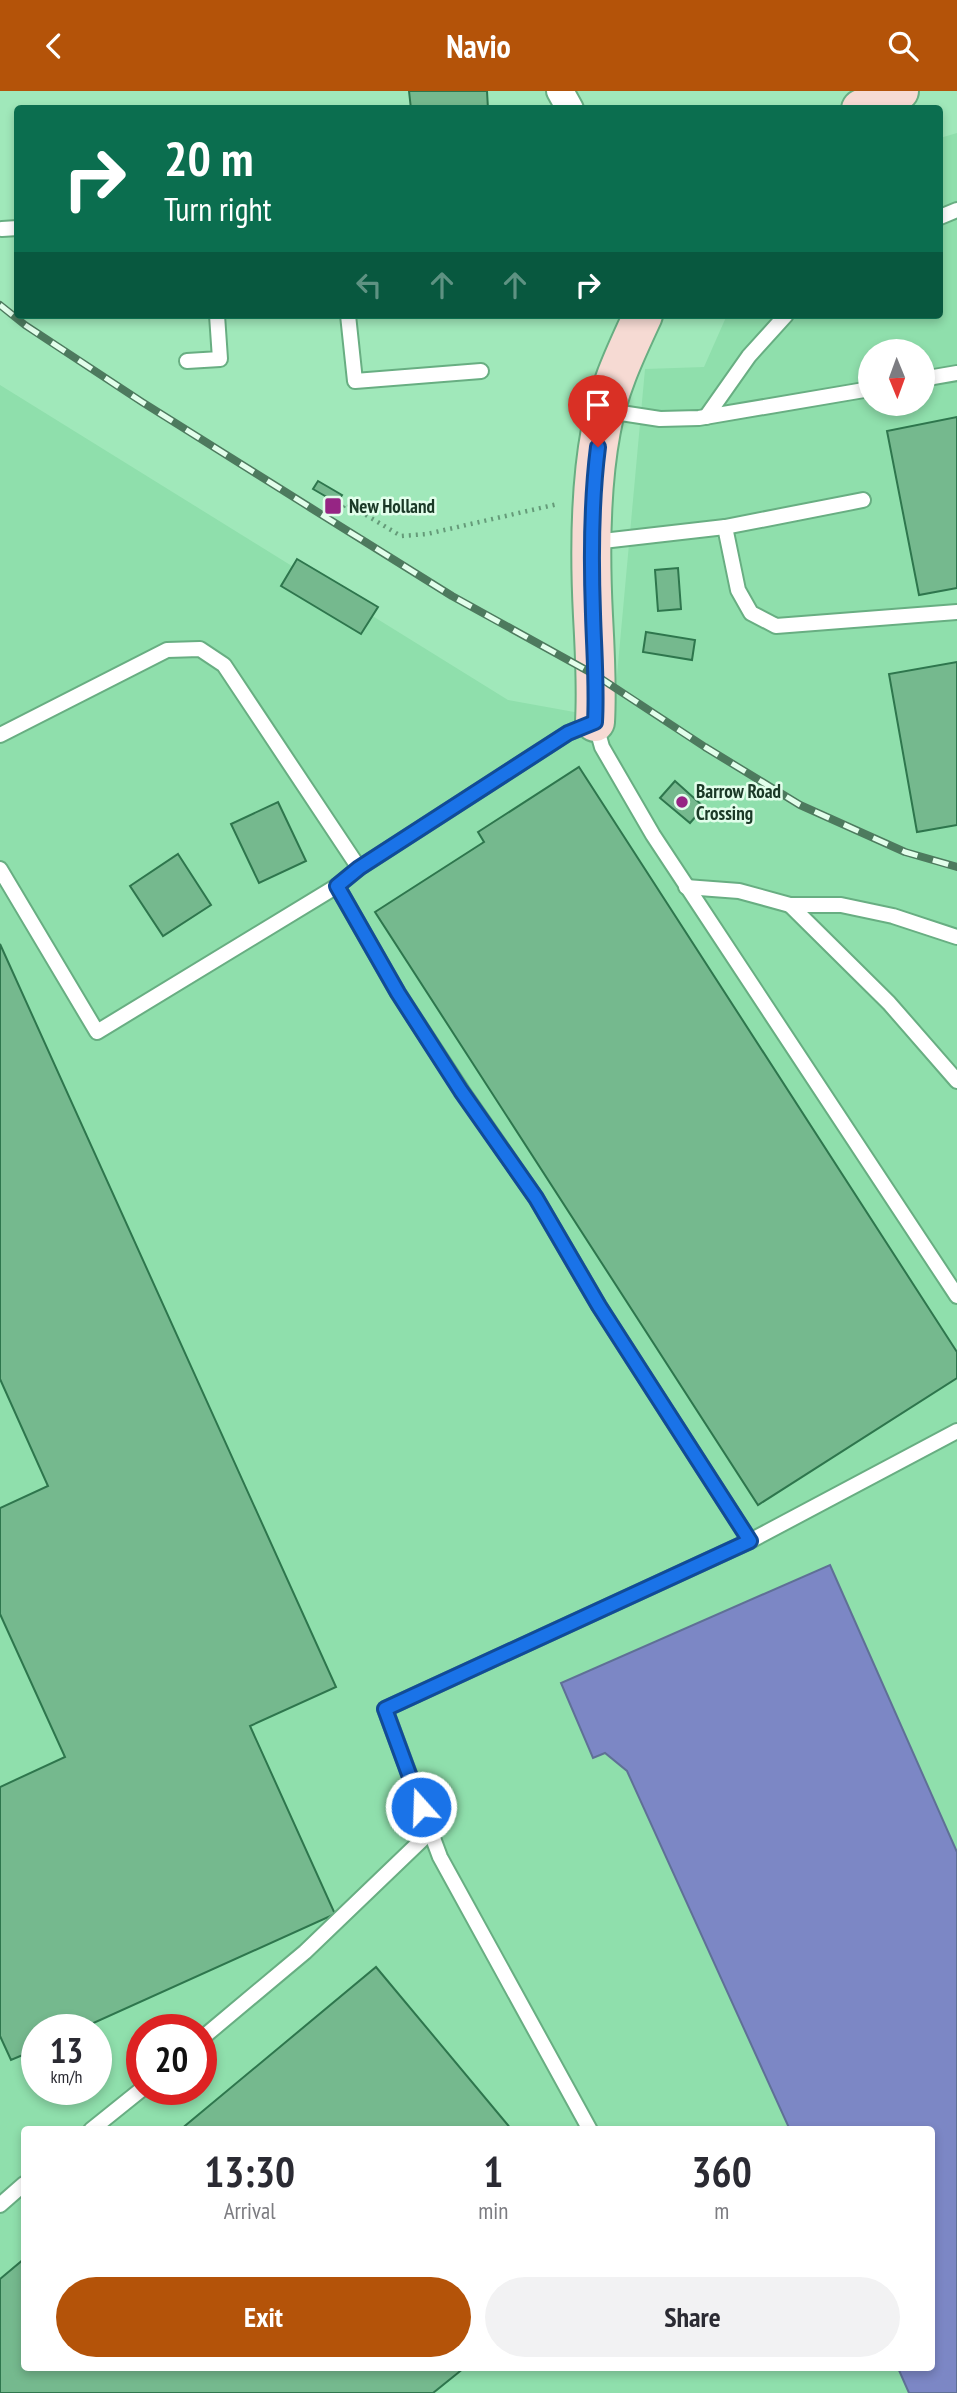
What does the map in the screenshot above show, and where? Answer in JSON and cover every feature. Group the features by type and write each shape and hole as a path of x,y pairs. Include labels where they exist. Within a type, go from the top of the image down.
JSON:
{"main road":[{"path":"869,105 899,91"},
{"path":"595,722 597,676 593,613 593,496 601,428 615,376 641,319"}],"lane":[{"path":"2,229 14,228"},
{"path":"187,361 220,359 218,319"},
{"path":"348,319 355,381 481,371"},
{"path":"706,417 748,356 782,319"},
{"path":"935,377 957,373"},
{"path":"606,411 660,419 706,417 858,391"},
{"path":"593,543 725,527 863,500"},
{"path":"725,527 738,590 751,613 776,626 957,612"},
{"path":"0,735 167,650 200,649 224,665 359,868"},
{"path":"0,869 97,1032 337,886 359,868 568,733 595,722 602,747 653,835 957,1296"},
{"path":"337,886 398,993 461,1091 536,1198 599,1306 750,1541"},
{"path":"686,887 739,891 790,905 841,905 893,916 957,937"},
{"path":"790,905 889,1003 957,1081"},
{"path":"588,2126 440,1857 385,1709 750,1541 957,1431"},
{"path":"217,2026 305,1952 430,1832"},
{"path":"96,2126 126,2102"},
{"path":"0,2204 21,2187"}],"path":[{"path":"343,507 346,503 401,536 427,534 593,496"}],"shaded area":[{"path":"957,133 957,1852 830,1565 594,1758 605,1753 627,1771 788,2126 21,2126 21,2371 899,2371 909,2393 0,2393 0,385 508,700 613,719 645,369 704,367 725,319 943,319 943,137"}],"water":[{"path":"830,1565 957,1852 957,2393 909,2393 899,2371 935,2371 935,2126 788,2126 627,1771 605,1753 593,1758 561,1683"}],"building":[{"path":"409,91 487,91 488,105 411,105"},
{"path":"957,417 957,588 919,595 887,431"},
{"path":"318,481 342,495 337,503 313,489"},
{"path":"297,559 378,607 361,634 281,586"},
{"path":"678,568 681,609 658,611 655,570"},
{"path":"646,632 695,640 692,660 643,652"},
{"path":"957,662 957,825 917,832 889,674"},
{"path":"579,767 957,1352 957,1378 758,1505 375,912 484,842 478,832"},
{"name":"Barrow Road Crossing","path":"675,781 704,807 690,823 660,798"},
{"path":"278,802 306,861 259,883 231,824"},
{"path":"178,854 211,905 163,936 130,886"},
{"path":"0,944 336,1687 250,1726 335,1914 112,2015 21,2014 21,2056 11,2060 0,2036 0,1787 65,1757 0,1614 0,1508 48,1486 0,1379"},
{"path":"376,1967 509,2126 185,2126 210,2105 217,2105 217,2099"},
{"path":"21,2262 21,2371 460,2371 433,2393 0,2393 0,2279"}],"railway":[{"path":"0,305 14,316"},
{"path":"18,319 142,402 452,596 597,676 800,805 905,852 957,867"}],"place":[{"name":"New Holland","path":"333,506"},
{"name":"Barrow Road Crossing","path":"682,802"}],"route":[{"path":"421,1807 385,1709 750,1541 599,1306 536,1198 461,1091 398,993 337,886 359,868 568,733 595,722 597,676 593,613 593,485 598,447"}]}
